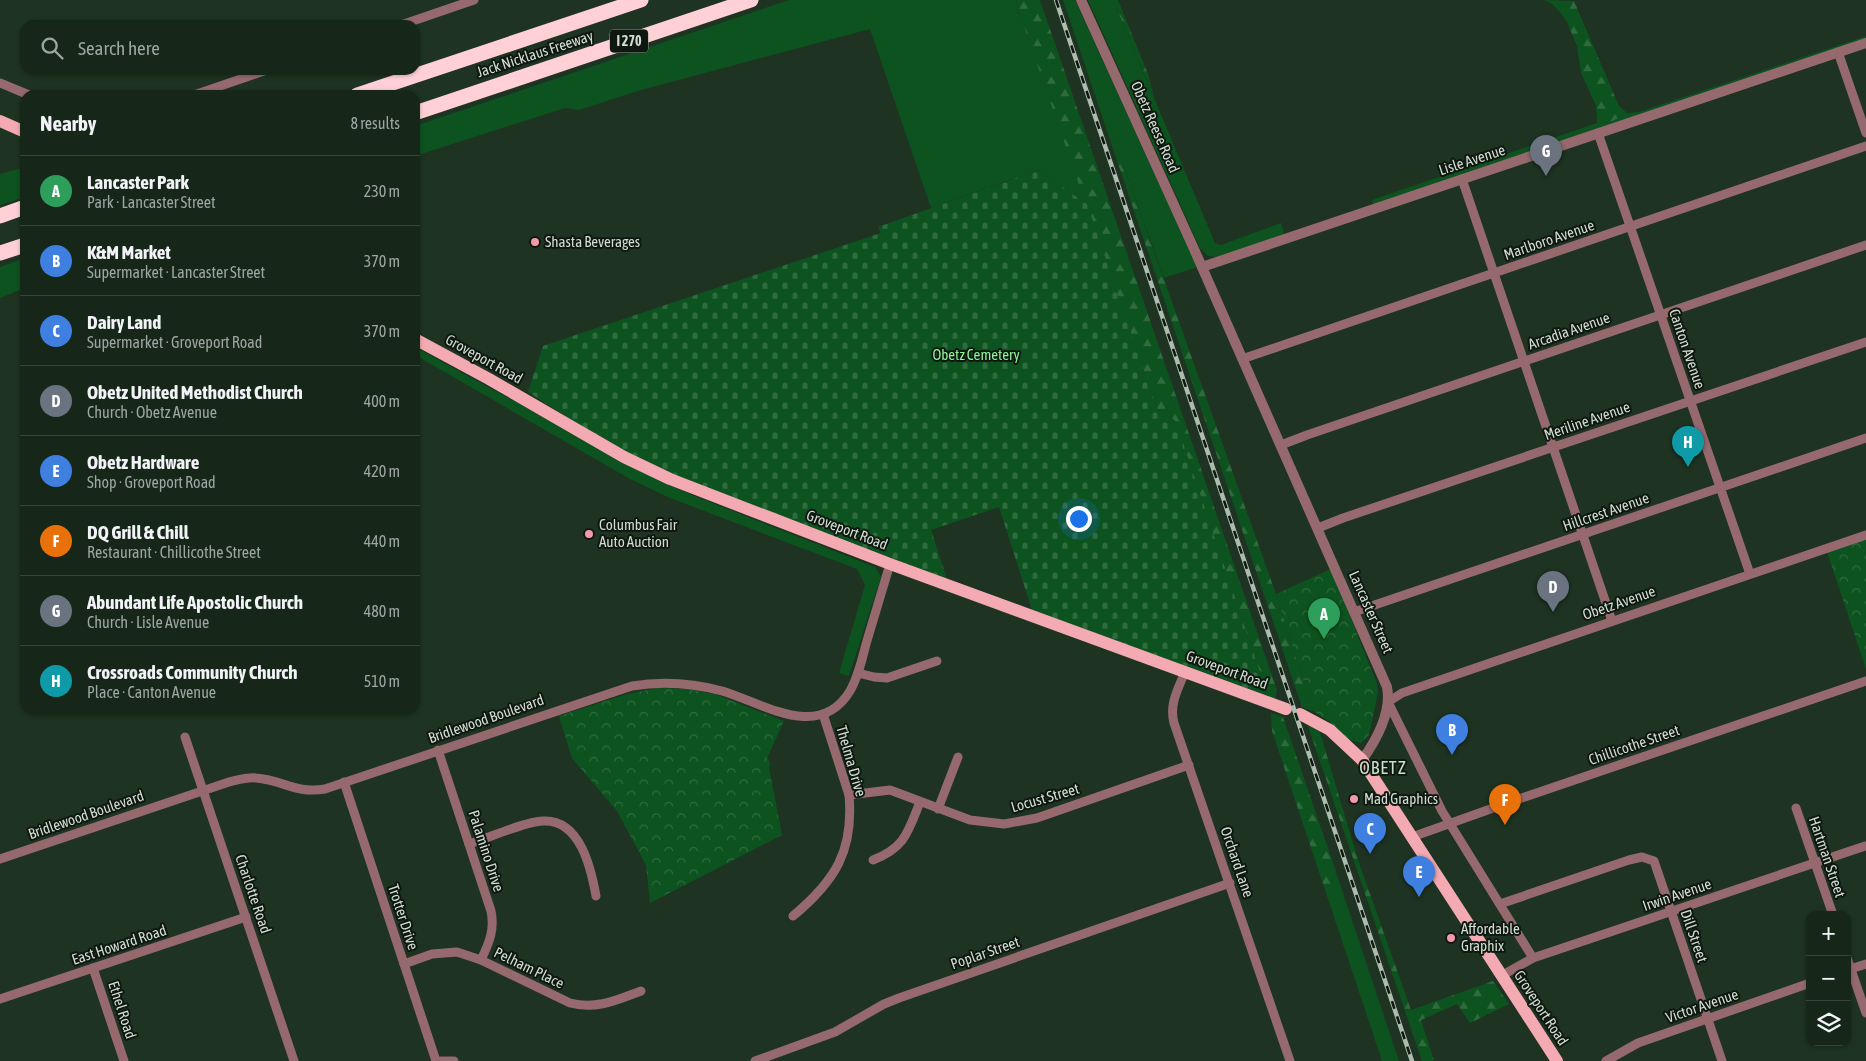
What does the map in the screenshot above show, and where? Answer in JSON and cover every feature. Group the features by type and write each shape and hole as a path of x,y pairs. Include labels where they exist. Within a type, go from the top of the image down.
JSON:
{"highway":[{"name":"Jack Nicklaus Freeway","path":"420,74 641,0"},
{"name":"Jack Nicklaus Freeway","path":"420,111 751,0"},
{"name":"Jack Nicklaus Freeway","path":"371,90 416,75"},
{"path":"0,216 20,209"},
{"path":"0,253 20,247"}],"main road":[{"path":"0,121 20,130"},
{"name":"Groveport Road","path":"420,342 641,466 718,499 1286,709"},
{"name":"Groveport Road","path":"1300,714 1330,730 1362,760 1557,1061"}],"street":[{"path":"415,20 474,0"},
{"name":"Obetz Reese Road","path":"1081,0 1202,267"},
{"name":"Lisle Avenue","path":"1202,267 1866,43"},
{"path":"1838,52 1866,134"},
{"path":"209,90 252,75"},
{"path":"0,83 20,91"},
{"name":"Canton Avenue","path":"1598,133 1750,574"},
{"name":"Marlboro Avenue","path":"1242,359 1866,146"},
{"path":"1462,179 1612,621"},
{"name":"Arcadia Avenue","path":"1281,446 1307,435 1524,360 1866,245"},
{"name":"Lancaster Street","path":"1202,267 1387,687 1388,702 1449,824 1533,958"},
{"name":"Meriline Avenue","path":"1318,528 1866,342"},
{"name":"Hillcrest Avenue","path":"1354,612 1866,438"},
{"name":"Obetz Avenue","path":"1388,702 1402,692 1866,535"},
{"name":"Bridlewood Boulevard","path":"0,859 203,790 244,778 273,781 302,791 325,789 612,691 651,683 683,683 700,686 724,692 795,716 823,714 843,702 850,691 858,673 890,564"},
{"path":"858,673 887,678 938,661"},
{"name":"Orchard Lane","path":"1185,672 1173,703 1172,713 1290,1061"},
{"name":"Chillicothe Street","path":"1412,838 1516,800 1866,682"},
{"path":"1362,760 1377,738 1388,702"},
{"name":"Thelma Drive","path":"793,916 825,886 840,860 848,835 849,795 823,714"},
{"name":"Charlotte Road","path":"185,736 294,1061"},
{"name":"Palamino Drive","path":"438,750 493,919 492,936 481,960"},
{"path":"938,808 958,757"},
{"name":"Locust Street","path":"849,795 890,790 970,820 986,824 1004,824 1037,818 1189,765"},
{"name":"Trotter Drive","path":"344,782 436,1061"},
{"path":"873,860 894,850 902,842 920,802"},
{"name":"Hartman Street","path":"1796,808 1832,911"},
{"path":"469,844 533,823 550,821 558,823 566,827 577,839 592,870 596,896"},
{"name":"Irwin Avenue","path":"1501,976 1533,958 1865,846"},
{"name":"Dill Street","path":"1500,904 1642,857 1654,861 1722,1061"},
{"name":"Poplar Street","path":"755,1061 835,1032 898,998 1230,883"},
{"name":"East Howard Road","path":"0,999 246,917"},
{"name":"Pelham Place","path":"404,964 432,954 450,952 466,954 570,1003 579,1005 599,1005 641,991"},
{"path":"1851,969 1866,964"},
{"name":"Ethel Road","path":"93,968 124,1061"},
{"path":"1851,975 1866,1013"},
{"name":"Victor Avenue","path":"1606,1061 1638,1043 1806,984"},
{"path":"441,1061 454,1061"}],"green space":[{"path":"789,0 1016,0 1087,204 1038,170 931,208 870,29 641,90 579,110 565,108 420,154 420,124"},
{"path":"1016,0 1040,0 1277,690 1275,699 1268,696 1174,420 1157,409"},
{"path":"1063,0 1075,0 1197,267 1164,278 1114,139 1110,140"},
{"path":"1088,0 1113,0 1215,243 1221,245 1281,223 1285,236 1216,257 1208,256 1200,248"},
{"path":"1113,0 1118,0 1148,74 1154,97"},
{"path":"1545,0 1574,1 1619,106 1627,113 1611,122 1597,123 1596,105 1581,73 1577,46 1566,20 1554,5"},
{"path":"1866,36 1866,40 1374,206 1372,200 1597,123 1611,122 1627,113 1639,112"},
{"path":"1114,139 1276,594 1313,711 1302,707 1110,140"},
{"path":"20,168 20,199 0,205 0,174"},
{"name":"Obetz Cemetery","path":"1038,170 1087,204 1157,409 1174,420 1180,434 1268,696 1032,610 999,507 931,530 947,579 675,477 611,445 528,392 543,346 881,233 878,227"},
{"path":"20,260 20,290 0,298 0,267"},
{"path":"420,350 662,482 875,567 881,577 849,676 839,673 865,585 857,569 670,498 630,479 420,358"},
{"path":"1866,539 1866,669 1827,552"},
{"path":"1331,569 1377,684 1378,693 1369,735 1361,743 1350,740 1329,721 1313,711 1276,594"},
{"path":"658,688 685,689 715,694 784,721 767,758 770,762 769,768 782,835 650,903 646,865 617,811 572,758 559,716 627,694"},
{"path":"1271,713 1283,717 1336,872 1331,884 1323,884 1272,731"},
{"path":"1308,726 1319,729 1357,857 1411,1010 1493,981 1509,1004 1470,1023 1457,1004 1421,1020 1434,1061 1422,1061"},
{"path":"1336,872 1399,1061 1382,1061 1323,884 1331,884"}],"railway":[{"path":"1056,0 1412,1061"}],"place":[{"name":"Abundant Life Apostolic Church","path":"1546,176"},
{"name":"Shasta Beverages","path":"535,242"},
{"name":"Crossroads Community Church","path":"1688,467"},
{"name":"Columbus Fair Auto Auction","path":"589,534"},
{"name":"Obetz United Methodist Church","path":"1553,612"},
{"name":"Lancaster Park","path":"1324,639"},
{"name":"K&M Market","path":"1452,755"},
{"name":"Mad Graphics","path":"1354,799"},
{"name":"DQ Grill & Chill","path":"1505,825"},
{"name":"Dairy Land","path":"1370,854"},
{"name":"Obetz Hardware","path":"1419,897"},
{"name":"Affordable Graphix","path":"1451,938"}],"district":[{"name":"OBETZ","path":"1383,768"}]}
